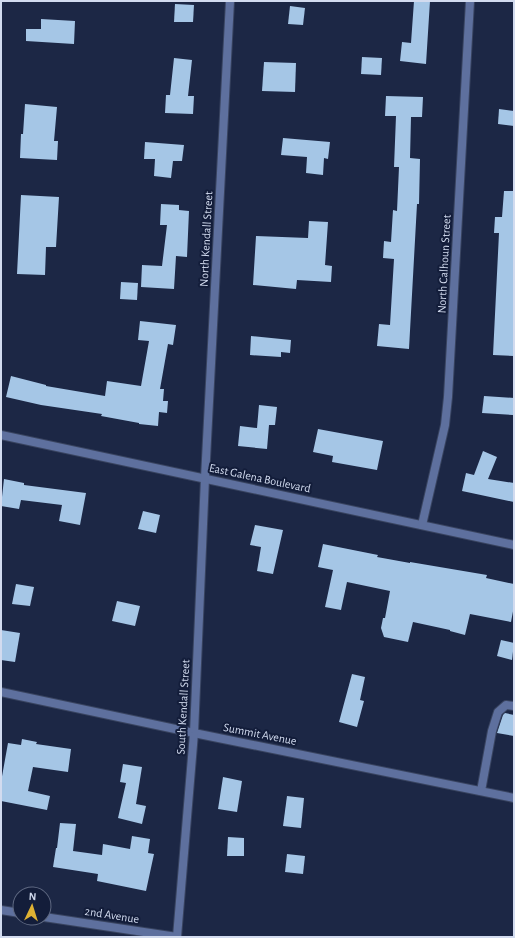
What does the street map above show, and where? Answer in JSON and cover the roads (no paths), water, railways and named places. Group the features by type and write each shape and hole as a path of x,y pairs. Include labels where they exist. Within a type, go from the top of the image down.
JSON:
{"street":[{"name":"North Kendall Street","path":"205,478 230,1"},
{"name":"North Calhoun Street","path":"422,525 445,425 448,397 470,1"},
{"name":"East Galena Boulevard","path":"1,436 205,478 514,545"},
{"name":"South Kendall Street","path":"177,937 194,733 205,478"},
{"name":"Summit Avenue","path":"1,692 514,798"},
{"path":"481,791 492,731 498,712 506,705 514,706"},
{"path":"1,910 12,912"},
{"name":"2nd Avenue","path":"52,918 177,937"}]}
